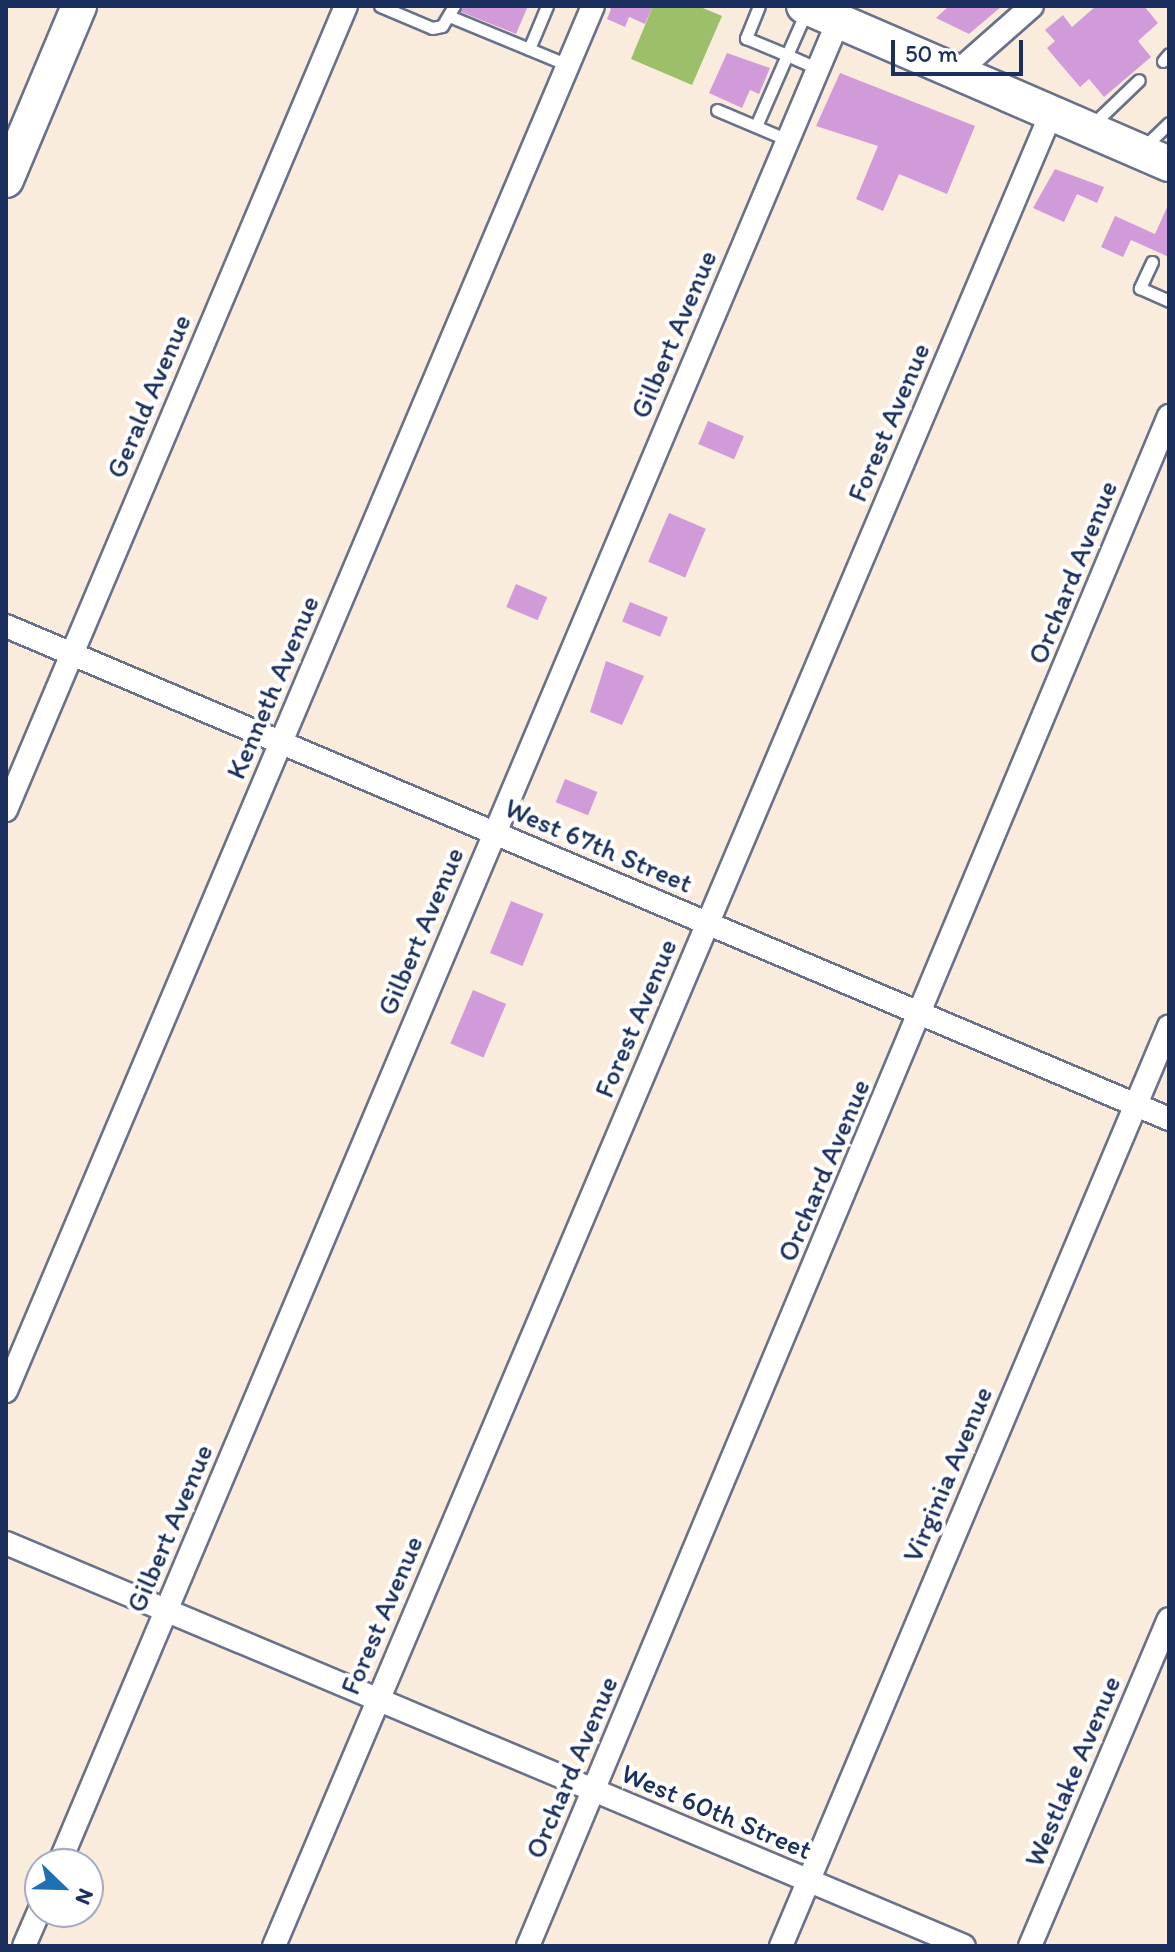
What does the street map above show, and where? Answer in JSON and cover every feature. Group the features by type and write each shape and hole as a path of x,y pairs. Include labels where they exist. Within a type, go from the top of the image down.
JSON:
{"main road":[{"path":"6,180 79,6"},
{"path":"806,7 1154,158"}],"street":[{"name":"Gerald Avenue","path":"6,810 346,6"},
{"name":"Kenneth Avenue","path":"6,1391 593,6"},
{"path":"956,73 1032,6"},
{"name":"Gilbert Avenue","path":"66,1848 838,22"},
{"name":"Forest Avenue","path":"274,1946 1051,114"},
{"name":"Orchard Avenue","path":"528,1946 1169,416"},
{"name":"West 67th Street","path":"6,626 1169,1119"},
{"name":"Virginia Avenue","path":"781,1946 1169,1026"},
{"name":"West 60th Street","path":"6,1543 964,1946"},
{"name":"Westlake Avenue","path":"1030,1946 1169,1619"}],"lane":[{"path":"380,6 432,28 442,26 451,11 568,65"},
{"path":"529,49 547,6"},
{"path":"759,6 746,38 818,69"},
{"path":"756,126 806,7"},
{"path":"1087,129 1139,80"},
{"path":"717,110 788,140"},
{"path":"1154,158 1169,123"},
{"path":"1152,262 1140,288 1169,301"}],"green space":[{"path":"653,6 698,6 722,16 692,85 631,59"}],"building":[{"path":"462,6 528,6 516,34 461,12"},
{"path":"607,6 653,6 645,24 629,17 625,27 607,19 611,9"},
{"path":"949,6 1002,6 969,34 936,18"},
{"path":"1096,6 1144,6 1158,23 1138,41 1151,57 1104,97 1089,79 1080,87 1047,48 1055,41 1045,30 1063,15 1072,27"},
{"path":"727,53 770,68 759,94 750,90 742,108 709,93"},
{"path":"840,73 975,126 947,194 899,174 883,211 856,199 878,146 816,126"},
{"path":"1055,169 1104,187 1097,203 1077,194 1064,222 1033,208"},
{"path":"1169,203 1169,257 1131,240 1123,257 1101,247 1115,216 1155,234"},
{"path":"708,421 744,436 734,459 698,444"},
{"path":"669,513 706,529 685,577 648,562"},
{"path":"516,584 547,597 538,620 506,607"},
{"path":"630,602 668,617 660,637 622,621"},
{"path":"606,661 644,676 622,725 590,712"},
{"path":"565,779 597,792 588,815 556,802"},
{"path":"511,901 543,914 522,966 490,953"},
{"path":"473,990 506,1004 483,1057 450,1043"}]}
